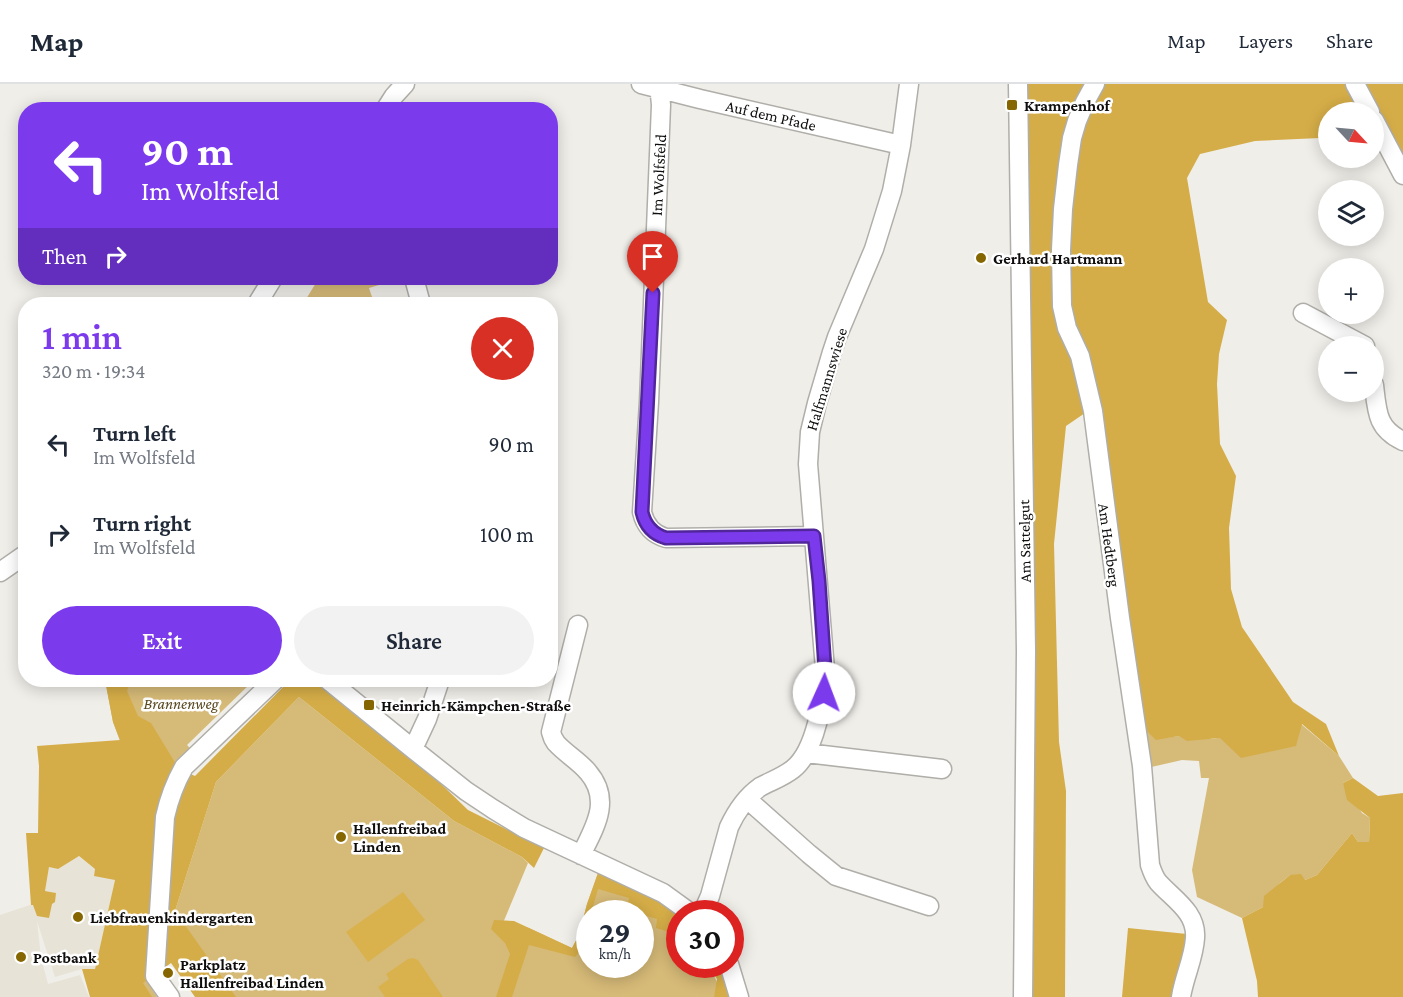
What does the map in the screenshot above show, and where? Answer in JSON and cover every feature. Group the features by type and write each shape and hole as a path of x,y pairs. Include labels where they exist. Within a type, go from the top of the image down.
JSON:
{"street":[{"path":"390,102 405,84"},
{"name":"Halfmannswiese","path":"708,900 729,827 738,812 747,799 761,787 794,769 806,753 818,720 825,686 825,669 808,464 809,438 837,337 863,278 886,213 902,145 909,84"},
{"name":"Am Sattelgut","path":"1018,84 1026,651 1023,997"},
{"name":"Am Hedtberg","path":"1095,84 1077,122 1068,165 1061,250 1062,306 1067,328 1080,356 1092,411 1142,766 1150,866 1159,883 1179,902 1190,917 1196,936 1181,997"},
{"path":"1355,84 1365,102"},
{"name":"Auf dem Pfade","path":"653,85 902,145"},
{"name":"Im Wolfsfeld","path":"653,85 661,105 661,114 642,512 644,519 652,532 666,538 814,536"},
{"path":"1384,139 1403,175"},
{"path":"1303,314 1346,336"},
{"path":"1376,402 1381,422 1389,434 1403,441"},
{"path":"0,572 18,560"},
{"path":"579,625 551,732 556,743 588,772 599,791 601,805 598,816 581,855"},
{"path":"170,997 155,976 168,801 184,767 267,687"},
{"path":"337,687 466,791 511,820 663,893 673,900"},
{"path":"413,749 427,719 438,687"},
{"path":"806,753 942,769"},
{"path":"747,799 836,876 929,906"},
{"path":"733,978 739,997"}],"shaded area":[{"path":"1024,84 1403,84 1403,181 1384,136 1384,102 1318,102 1318,138 1255,141 1200,154 1187,178 1208,302 1227,320 1219,354 1217,384 1220,444 1236,476 1229,528 1231,589 1242,627 1293,702 1326,724 1339,756 1302,724 1296,746 1241,758 1220,738 1187,741 1179,736 1156,740 1139,724 1085,413 1066,426 1054,544 1059,742 1066,791 1065,997 1030,997"},
{"path":"106,687 128,687 127,691 138,716 151,723 179,769 195,776 283,687 330,687 409,753 468,810 544,848 534,868 522,857 454,821 299,697 216,782 175,911 236,997 195,997 171,963 143,983 152,997 90,997 82,969 95,969 115,880 94,876 95,869 79,856 58,869 49,867 45,891 56,893 55,902 52,904 49,918 37,916 31,905 26,833 38,833 37,746 120,740 113,722"},
{"path":"1353,778 1378,796 1403,793 1403,997 1258,997 1257,981 1242,918 1263,907 1264,896 1290,875 1301,874 1305,880 1317,875 1352,833 1358,842 1369,842 1370,818 1347,800 1343,783"},
{"path":"78,856 115,880 95,969 82,969 55,977 37,921 41,958 48,984 80,975 89,997 0,997 0,915 33,904 52,904 55,893 45,891 49,867 58,869"},
{"path":"598,873 666,905 666,931 656,928 654,900 628,900 629,898 598,889 595,900 588,900"},
{"path":"403,892 425,920 368,962 346,932"},
{"path":"494,920 514,921 572,948 576,941 575,957 529,945 512,997 496,997 510,954 505,943 491,929"},
{"path":"1128,928 1187,934 1174,997 1122,997"},
{"path":"413,958 418,960 443,997 385,997 378,987 389,979 386,974"},
{"path":"725,978 732,997 714,997 717,979"}],"green space":[{"path":"315,285 379,285 369,288 372,297 307,297"},
{"name":"Brannenweg","path":"106,687 247,687 187,745 193,751 145,965 152,989 157,997 107,997 117,896 120,741 113,722"},
{"name":"Hallenfreibad Linden","path":"299,697 454,821 522,857 528,863 503,923 529,928 572,948 576,941 576,978 654,978 654,909 666,917 666,978 715,978 724,997 205,997 175,911 216,782"},
{"path":"1139,724 1156,739 1179,736 1212,739 1301,724 1339,756 1353,778 1343,783 1362,813 1370,818 1369,842 1358,842 1352,833 1317,875 1305,880 1290,875 1280,883 1263,907 1242,918 1197,897 1192,870 1209,778 1201,778 1199,761 1182,760 1147,768"},
{"name":"Hallenfreibad Linden","path":"598,873 642,900 588,900"}],"place":[{"name":"Krampenhof","path":"1012,105"},
{"name":"Gerhard Hartmann","path":"981,258"},
{"name":"Heinrich-Kämpchen-Straße","path":"369,705"},
{"name":"Hallenfreibad Linden","path":"341,837"},
{"name":"Liebfrauenkindergarten","path":"78,917"},
{"name":"Postbank","path":"21,957"},
{"name":"Parkplatz Hallenfreibad Linden","path":"168,973"}],"route":[{"path":"653,293 642,512 645,522 656,534 676,539 814,536 825,669 824,693"}]}
